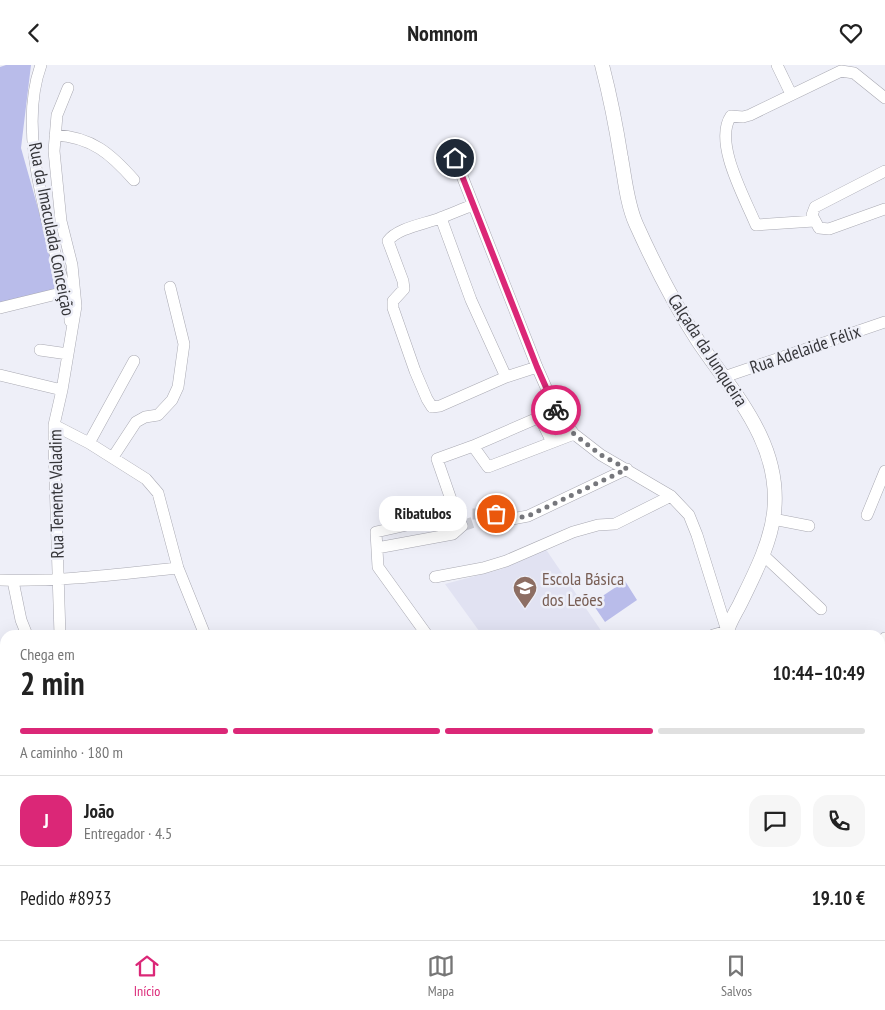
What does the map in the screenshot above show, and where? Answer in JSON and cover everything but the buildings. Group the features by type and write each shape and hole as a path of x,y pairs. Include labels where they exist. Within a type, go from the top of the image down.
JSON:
{"street":[{"name":"Rua da Imaculada Conceição","path":"41,65 34,105 34,158 70,315 71,335"},
{"name":"Calçada da Junqueira","path":"602,65 613,110 625,181 635,222 682,314 698,341 755,424 768,456 774,485 773,519 763,555 727,630"},
{"path":"777,65 791,94"},
{"path":"814,221 756,225 725,148 728,121 731,116 743,117 750,115 840,71 854,73 885,97"},
{"name":"Rua Tenente Valadim","path":"60,630 54,425 62,390 76,306 72,265 61,221 56,172 55,135 57,115 68,88"},
{"path":"55,135 74,137 97,146 112,157 134,180"},
{"path":"455,158 537,367 556,410 574,434 601,455 671,495 689,515 725,630"},
{"path":"885,171 815,207 812,211 814,221 819,228 829,229 885,209"},
{"path":"473,205 399,232 391,236 388,241 403,281 404,289 393,301 393,308 415,371 432,407 440,406 506,377 537,367"},
{"path":"441,218 471,300 506,377"},
{"path":"113,457 136,422 145,417 158,415 172,400 178,387 184,344 170,287"},
{"path":"4,307 65,292"},
{"name":"Rua Adelaide Félix","path":"724,377 885,322"},
{"path":"40,350 68,354"},
{"path":"89,443 134,361"},
{"path":"0,375 62,390"},
{"path":"377,548 453,534 462,526 437,459 556,410"},
{"path":"540,418 552,442"},
{"path":"54,425 113,457 146,479 158,493 178,568 203,630"},
{"path":"472,446 488,467 574,434"},
{"path":"496,514 512,519 528,516 627,469"},
{"path":"867,515 885,471"},
{"path":"435,577 483,568 506,561 573,532 598,525 615,524 671,495"},
{"path":"423,630 378,567 376,532 456,514"},
{"path":"773,519 809,526"},
{"path":"763,555 821,609"},
{"path":"0,580 90,577 178,568"},
{"path":"12,581 25,630"}],"shaded area":[{"path":"6,65 31,65 21,148 61,290 0,304 0,67"},
{"name":"Escola Básica dos Leões","path":"545,548 601,630 478,630 445,584 502,569"},
{"path":"625,581 637,600 605,622 592,603"}],"tunnel":[{"path":"456,514 496,514"},
{"path":"462,526 489,517"}],"way so far":[{"path":"496,514 512,519 528,516 627,469 601,455 574,434 556,410"}],"place":[{"name":"Ribatubos","path":"496,514"},
{"name":"Escola Básica dos Leões","path":"525,609"}],"route":[{"path":"455,158 537,367 556,410"}]}
